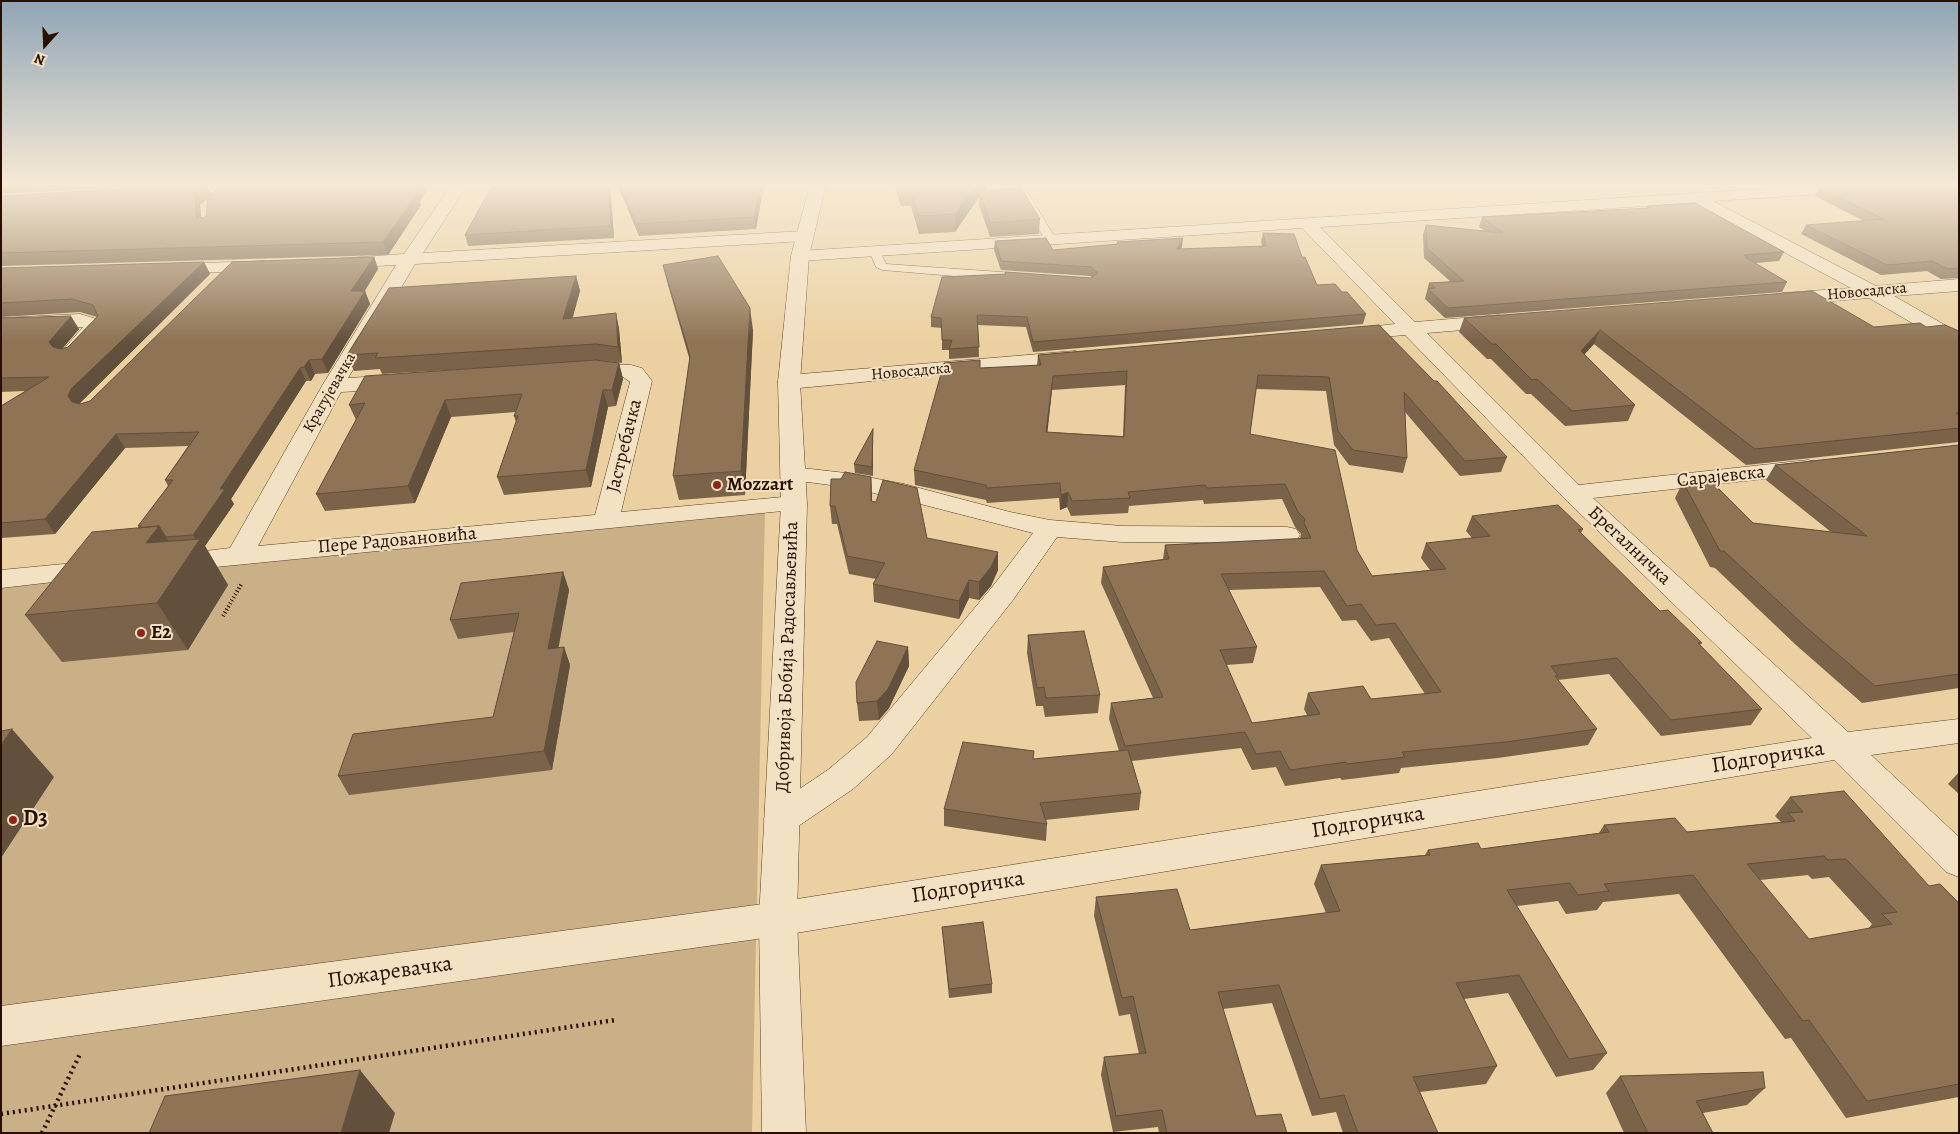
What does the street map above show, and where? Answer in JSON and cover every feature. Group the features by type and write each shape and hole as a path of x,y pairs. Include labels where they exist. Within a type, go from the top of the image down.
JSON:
{"street":[{"name":"Крагујевачка","path":"239,556 333,386 425,237"},
{"name":"Добривоја Бобија Радосављевића","path":"784,1133 778,918 794,504 789,382 804,237"},
{"path":"320,264 802,246 875,251 1083,237"},
{"name":"Брегалничка","path":"1320,237 1573,493 1841,746 1959,861"},
{"path":"1768,237 1873,292 1959,342"},
{"path":"151,269 280,266"},
{"path":"210,288 231,267"},
{"name":"Новосадска","path":"1765,301 1959,285"},
{"path":"1,324 80,320 93,324 94,328 69,355"},
{"path":"1332,335 1518,320"},
{"name":"Новосадска","path":"789,382 1096,356"},
{"name":"Јастребачка","path":"561,371 600,368 624,370 634,373 641,382 606,522"},
{"path":"333,386 422,380"},
{"name":"Сарајевска","path":"1573,493 1830,464"},
{"path":"793,474 846,480 904,492 1008,520 1050,528 1122,534 1287,535"},
{"name":"Пере Радовановића","path":"150,565 794,504"},
{"path":"782,818 841,779 879,746 1004,593 1050,528"},
{"path":"1,579 120,568"},
{"name":"Подгоричка","path":"778,918 1841,746 1959,731"},
{"name":"Пожаревачка","path":"1,1026 778,918"}],"lane":[{"path":"875,251 882,267 1023,277"}],"path":[{"path":"42,1133 100,1012"},
{"path":"1,1114 615,1020"}],"shaded area":[{"path":"765,510 752,1133 1,1133 1,570"}],"building":[{"path":"1,237 387,237 383,242 1,253"},
{"path":"1264,237 1295,237 1302,257 1305,257 1317,285 1335,284 1342,292 1347,292 1366,314 1033,342 1027,317 977,315 979,347 949,349 952,340 942,340 941,318 931,317 942,277 1006,274 1005,272 1091,278 1098,273 1091,267 1001,261 995,241 1046,238 1053,250 1118,244 1117,242 1183,238 1177,249 1266,246"},
{"path":"1427,237 1757,237 1784,252 1744,255 1748,257 1745,257 1787,282 1448,308 1428,289 1435,288 1429,283 1464,281 1427,248"},
{"path":"1830,237 1959,237 1959,268 1947,269 1932,261 1887,265"},
{"path":"718,256 750,308 741,471 673,476 690,356 663,265"},
{"path":"374,257 351,291 365,291 322,359 309,360 304,367 300,368 220,489 225,489 193,535 166,537 159,526 139,528 141,525 138,526 173,480 165,480 199,432 116,434 45,519 1,523 1,406 49,377 1,378 1,318 71,316 49,342 53,347 61,349 68,347 98,316 93,305 72,299 1,303 1,268 204,262 71,389 68,396 72,402 80,404 90,401 232,262"},
{"path":"576,276 563,319 616,313 618,347 596,344 375,358 378,353 347,355 389,288"},
{"path":"1812,291 1874,327 1920,323 1926,327 1945,325 1959,331 1959,413 1956,413 1959,415 1959,428 1755,449 1600,330 1581,351 1635,405 1572,411 1537,379 1532,380 1496,344 1492,344 1464,318"},
{"path":"1379,325 1434,381 1437,381 1507,457 1465,461 1404,392 1407,458 1353,450 1338,431 1329,377 1258,375 1250,434 1335,450 1357,550 1372,576 1446,569 1426,543 1490,536 1472,516 1558,505 1583,529 1578,530 1660,611 1668,610 1702,643 1698,643 1762,709 1671,720 1617,658 1551,666 1558,676 1555,676 1597,729 1506,742 1402,752 1405,757 1347,764 1346,762 1290,770 1280,751 1256,754 1245,732 1125,746 1111,703 1163,697 1103,567 1169,559 1165,545 1311,538 1304,523 1305,519 1298,512 1285,484 1207,488 1205,485 1128,492 1130,498 1072,501 1068,492 1061,495 1060,483 987,488 986,485 914,470 944,363 980,360 980,368 1041,365 1038,355","holes":["1127,371 1124,437 1046,432 1053,376","1324,571 1347,606 1361,604 1376,625 1395,623 1441,692 1371,699 1363,686 1308,693 1320,714 1252,723 1220,650 1257,647 1221,574"]},
{"path":"596,360 619,363 612,390 603,390 586,470 497,477 518,416 514,416 522,394 445,400 408,486 316,494 365,403 349,405 365,376"},
{"path":"873,429 872,467 854,464"},
{"path":"1959,445 1959,674 1875,686 1807,628 1724,551 1720,551 1683,482 1711,481 1753,523 1867,536 1775,465"},
{"path":"845,472 871,477 871,501 876,502 883,480 917,488 927,538 998,552 991,567 979,582 969,580 959,601 873,584 885,563 847,556 835,506 830,506 831,479 841,479"},
{"path":"159,526 146,543 200,539 157,603 25,615 92,532"},
{"path":"563,572 548,649 564,647 544,751 338,776 353,734 493,717 519,613 450,620 461,583"},
{"path":"1084,631 1100,695 1046,698 1044,687 1037,688 1028,635"},
{"path":"877,641 908,647 888,689 877,701 857,703 856,682"},
{"path":"12,729 1,745 1,731"},
{"path":"963,742 1034,751 1033,759 1128,750 1141,793 1040,803 1047,824 944,809"},
{"path":"1844,791 1929,886 1940,884 1959,903 1959,1084 1867,1101 1809,1020 1803,1021 1693,875 1604,884 1609,891 1578,895 1570,883 1507,890 1607,1053 1569,1059 1519,975 1456,983 1497,1066 1413,1077 1438,1133 1358,1133 1344,1095 1320,1099 1279,985 1218,992 1256,1116 1281,1114 1287,1133 1167,1133 1162,1110 1116,1116 1104,1057 1146,1053 1133,996 1122,998 1096,897 1177,889 1190,930 1340,911 1321,865 1430,855 1428,850 1478,843 1481,849 1609,832 1604,825 1675,818 1687,832 1795,821 1788,813 1803,812 1790,797","holes":["1824,856 1828,860 1846,859 1897,912 1882,914 1892,924 1809,939 1747,864"]},
{"path":"983,922 992,984 949,989 942,927"},
{"path":"360,1070 341,1133 149,1133 165,1096"},
{"path":"1763,1072 1765,1088 1696,1101 1713,1133 1648,1133 1620,1076"}],"place":[{"name":"Mozzart","path":"717,485"},
{"name":"E2","path":"141,633"},
{"name":"D3","path":"13,820"}]}
